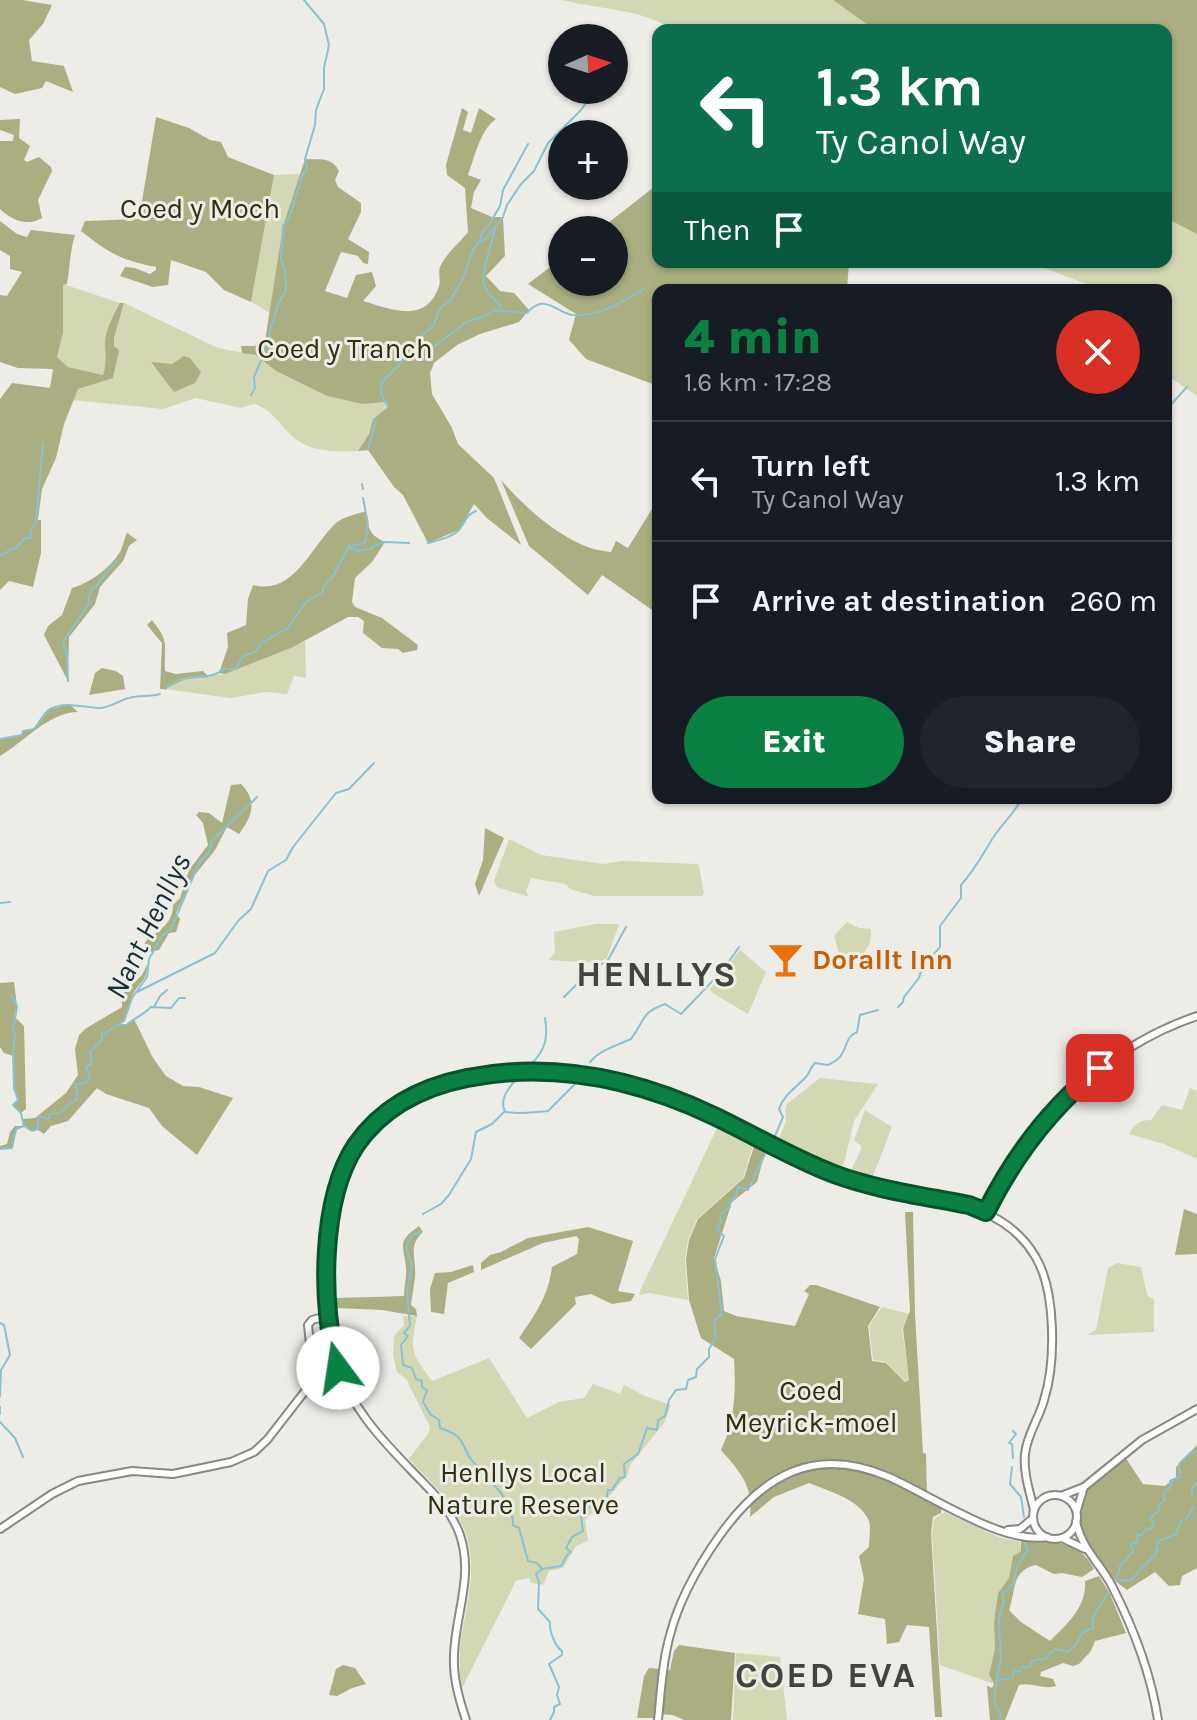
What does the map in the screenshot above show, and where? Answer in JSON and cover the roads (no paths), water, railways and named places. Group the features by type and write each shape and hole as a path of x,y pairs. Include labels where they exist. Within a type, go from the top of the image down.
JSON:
{"street":[{"path":"986,1212 1020,1153 1072,1092 1100,1068 1141,1041 1197,1016"},
{"path":"466,1720 458,1695 454,1659 466,1575 460,1536 445,1506 373,1428 351,1398 335,1359 327,1316 326,1271 334,1202 341,1175 354,1149 382,1115 401,1101 429,1088 510,1072 563,1072 620,1082 703,1111 846,1179 969,1205 1010,1227 1024,1240 1042,1270 1050,1294 1048,1379 1045,1399 1027,1440 1025,1466 1036,1528 1047,1537"},
{"path":"0,1529 52,1494 78,1481 132,1471 173,1474 231,1462 254,1452 305,1394 312,1363 308,1325 312,1320 327,1316"},
{"path":"1061,1496 1084,1487 1135,1445 1197,1409"},
{"path":"658,1720 668,1643 686,1588 736,1512 775,1479 818,1465 855,1466 888,1477 979,1522 1019,1536 1062,1538 1085,1549"},
{"path":"1029,1482 1036,1490 1061,1496 1071,1502 1076,1512"},
{"path":"1084,1487 1076,1522 1085,1549 1111,1584 1126,1619 1148,1676 1158,1720"},
{"path":"1004,1531 1020,1529 1040,1500 1052,1495"},
{"path":"1062,1538 1076,1522"}],"waterway":[{"path":"251,395 277,307 286,290 281,259 283,226 289,219 307,170 305,159 324,89 329,45 324,24 304,0"},
{"path":"388,407 381,393 382,381 416,348 417,340 434,325 439,309 450,301 463,278 474,248 481,240 484,241 503,217 507,205 534,171 548,143 585,104"},
{"path":"481,238 500,206 503,190 528,144"},
{"path":"495,227 484,281 486,290 501,308"},
{"path":"415,350 435,346 466,322 493,310 527,313 533,307 545,304 573,315 582,315 611,307 645,288"},
{"path":"1172,403 1187,387"},
{"path":"368,450 376,420"},
{"path":"0,555 17,547 25,538 31,538 30,532 36,523 43,444"},
{"path":"362,484 363,489"},
{"path":"165,689 182,679 236,669 243,656 257,651 260,644 288,628 306,602 323,592 323,587 332,578 349,546 365,543 368,524 363,498"},
{"path":"428,543 456,533 476,511"},
{"path":"350,548 357,551 372,549 385,542 409,543"},
{"path":"68,681 63,642 88,605 91,589 117,560"},
{"path":"0,739 34,729 45,713 56,707 102,708 129,698 160,694"},
{"path":"137,992 215,953 238,921 251,909 268,871 286,860 336,793 349,789 374,763"},
{"name":"Nant Henllys","path":"0,1149 12,1148 16,1129 24,1126 32,1131 38,1129 38,1116 48,1119 50,1114 59,1113 78,1098 75,1084 86,1083 90,1077 86,1067 92,1064 90,1052 102,1040 102,1035 124,1021 132,998 147,977 149,959 162,936 171,929 199,863 209,852 212,841 257,797"},
{"path":"898,1007 919,978 922,968 940,947 940,926 961,898 961,885 1018,804"},
{"path":"0,903 10,902"},
{"path":"564,997 589,972 608,960 626,927"},
{"path":"590,1062 604,1051 631,1039 647,1014 657,1007 665,1004 681,1014 739,947"},
{"path":"154,1007 167,990"},
{"path":"11,995 17,1006 13,1055 14,1088 18,1100 13,1105 21,1113 24,1126"},
{"path":"119,1025 126,1025 151,1007 171,1008 179,998 185,998"},
{"path":"775,1136 783,1117 779,1109 786,1096 806,1077 815,1063 828,1065 839,1058 850,1037 857,1032 860,1015 878,1010"},
{"path":"533,1062 545,1042 545,1018"},
{"path":"423,1214 441,1204 449,1195 471,1159 476,1132 492,1124 505,1111 504,1098 517,1079"},
{"path":"506,1112 548,1111 579,1080"},
{"path":"542,1569 561,1566 571,1552 566,1548 572,1537 583,1531 581,1517 591,1505 604,1500 608,1490 612,1490 620,1478 625,1477 624,1464 638,1454 647,1428 657,1430 658,1420 665,1416 669,1400 676,1390 686,1389 688,1380 696,1377 697,1369 709,1357 709,1349 716,1337 714,1320 722,1314 715,1259 724,1236 717,1230 720,1215 730,1207 738,1187 748,1190 765,1154"},
{"path":"421,1232 412,1235 406,1248 412,1265 407,1291 410,1326 404,1333 408,1336 401,1345 403,1365 412,1368 416,1379 422,1381 422,1387 427,1390 423,1402 431,1415 439,1420 440,1428 459,1438 470,1458 504,1497 513,1525 519,1528 528,1561 537,1563 542,1569 536,1574 539,1582 538,1609 550,1622 553,1638 562,1651 562,1655 549,1664 559,1687 557,1695 560,1704 554,1707 550,1720"},
{"path":"0,1323 4,1325 10,1355 1,1370 0,1396"},
{"path":"0,1407 0,1414"},
{"path":"0,1422 15,1438 23,1457"},
{"path":"1013,1431 1016,1434 1009,1443 1012,1444 1013,1458"},
{"path":"1116,1582 1120,1566 1133,1552 1131,1544 1138,1542 1137,1534 1141,1536 1147,1528 1150,1530 1154,1523 1150,1518 1165,1500 1164,1494 1171,1486 1170,1481 1180,1477 1179,1464 1191,1452 1197,1452"},
{"path":"1012,1467 1010,1484 1021,1497 1024,1517"},
{"path":"1192,1494 1197,1482"},
{"path":"1120,1580 1130,1581 1156,1554 1157,1542 1176,1534 1181,1521 1187,1519 1193,1507"},
{"path":"999,1720 1001,1714 995,1704 995,1694 1001,1658 999,1618 1004,1603 1002,1595 1013,1584 1018,1564 1028,1550 1025,1543"},
{"path":"999,1680 1012,1678 1014,1670 1020,1672 1022,1667 1030,1667 1032,1661 1047,1658 1056,1649 1068,1652 1083,1632 1093,1628 1093,1617 1107,1594"}],"place":[{"name":"Dorallt Inn","path":"786,959"}],"district":[{"name":"HENLLYS","path":"657,974"},
{"name":"COED EVA","path":"826,1675"}],"park label":[{"name":"Coed y Moch","path":"200,208"},
{"name":"Coed y Tranch","path":"345,348"},
{"name":"Coed Meyrick-moel","path":"811,1406"},
{"name":"Henllys Local Nature Reserve","path":"523,1488"}]}
